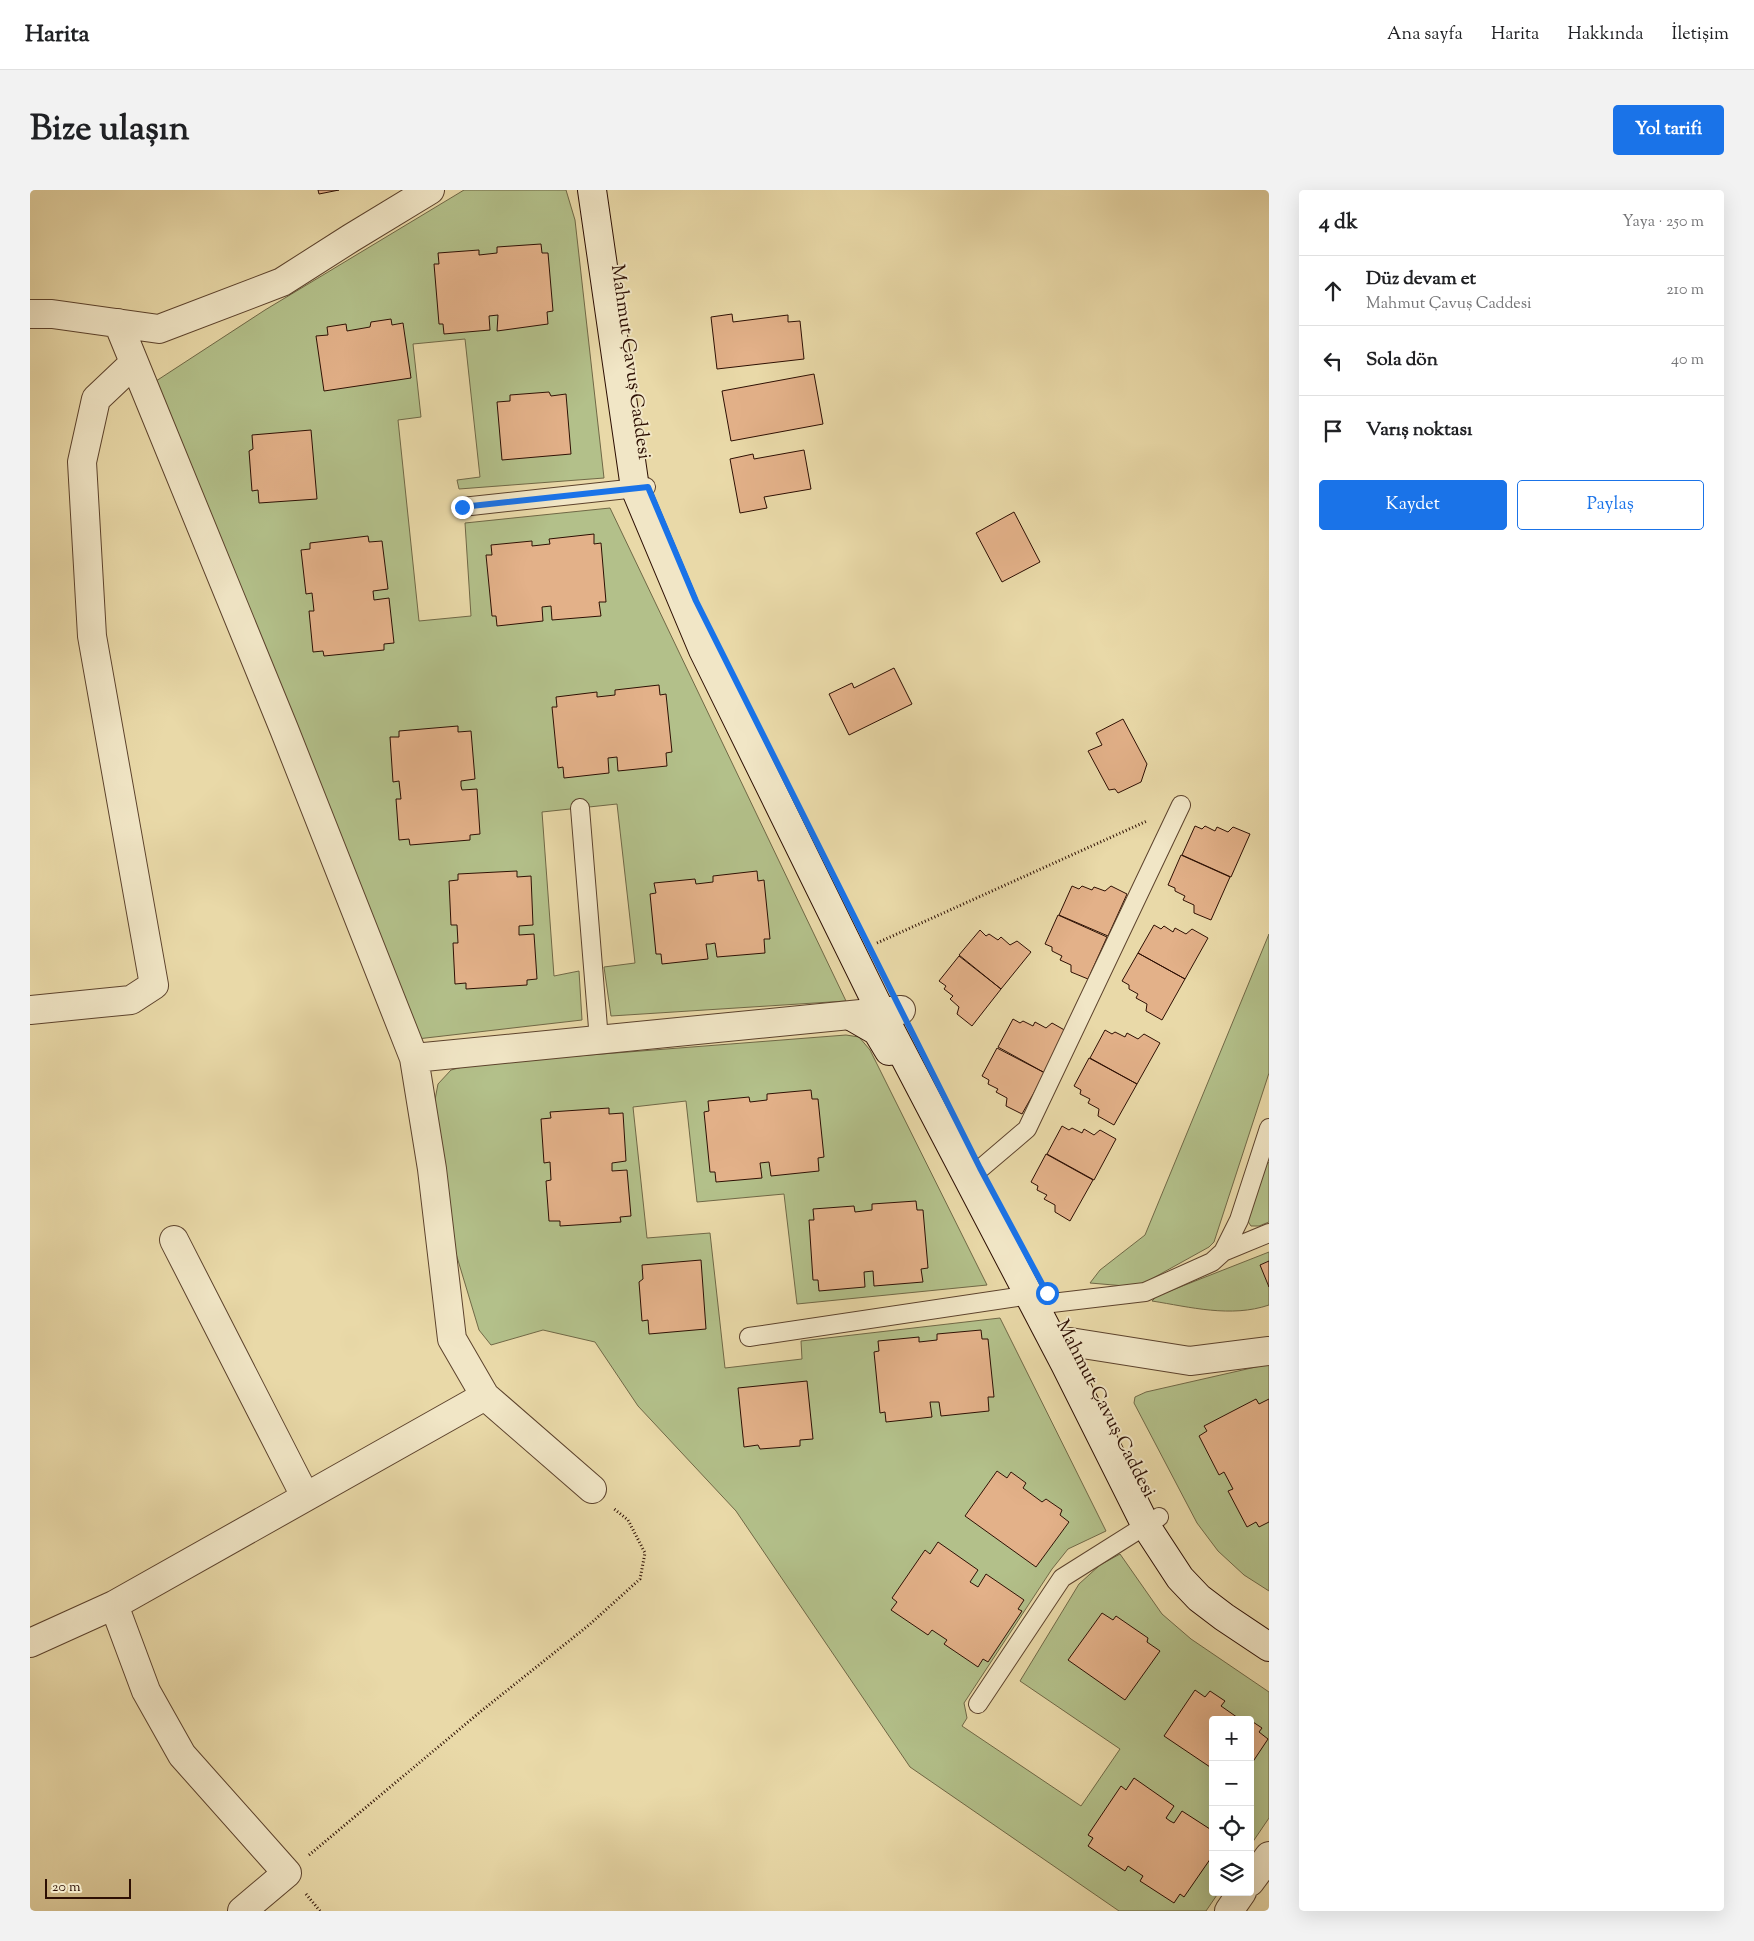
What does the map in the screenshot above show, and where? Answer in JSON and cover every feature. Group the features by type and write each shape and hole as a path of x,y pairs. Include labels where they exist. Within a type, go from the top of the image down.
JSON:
{"street":[{"path":"30,314 52,314 159,329 282,282 430,190"},
{"path":"592,190 641,487 703,650 891,1011 1035,1297 1065,1364 1180,1596 1204,1620 1269,1664"},
{"name":"Mahmut Çavuş Caddesi","path":"607,190 641,487 696,601 870,946 891,1011 980,1168 1035,1297 1070,1342 1146,1526 1205,1584 1269,1626"},
{"path":"118,323 284,728 414,1058 432,1169 452,1339 485,1396 592,1490"},
{"path":"30,1010 131,1000 154,985 92,636 82,462 96,399 134,364"},
{"path":"414,1058 891,1011"},
{"path":"851,1016 877,1031 1035,1297"},
{"path":"174,1240 305,1496"},
{"path":"1070,1342 1190,1361 1269,1351"},
{"path":"30,1643 114,1605 485,1396"},
{"path":"1146,1526 1180,1578 1199,1598 1224,1617 1269,1646"},
{"path":"114,1605 146,1691 182,1755 287,1873 242,1911"},
{"path":"1254,1877 1269,1856"},
{"path":"1229,1911 1239,1896"}],"lane":[{"path":"462,507 641,487"},
{"path":"980,1168 1027,1129 1181,805"},
{"path":"580,808 599,1040"},
{"path":"1223,1252 1239,1220 1265,1151 1269,1128"},
{"path":"749,1337 1035,1297 1145,1292 1212,1262 1223,1252 1269,1233"},
{"path":"978,1704 1062,1578 1146,1526"}],"path":[{"path":"870,946 1181,805"},
{"path":"287,1873 480,1712 589,1625 640,1579 645,1553 628,1520 592,1490"}],"green space":[{"path":"464,190 566,190 575,220 604,478 459,489 457,480 480,477 465,339 413,344 421,417 398,420 419,621 471,616 465,523 610,508 846,1001 611,1016 604,967 635,963 617,804 542,812 554,976 579,971 582,1020 417,1039 153,383 265,310"},
{"path":"1269,934 1269,1073 1214,1242 1209,1247 1137,1287 1090,1283 1100,1270 1145,1235"},
{"path":"846,1035 859,1037 870,1050 987,1285 797,1304 784,1194 697,1202 686,1101 633,1107 647,1238 710,1233 725,1368 802,1359 801,1341 1000,1318 1106,1531 1068,1549 1052,1569 964,1703 967,1718 962,1726 1081,1806 1120,1749 1020,1681 1079,1584 1100,1565 1120,1554 1162,1614 1191,1639 1269,1692 1269,1818 1254,1840 1254,1716 1209,1716 1209,1896 1216,1896 1206,1911 1119,1911 910,1767 736,1511 638,1406 595,1342 543,1330 491,1345 479,1330 454,1247 433,1110 438,1084 451,1070 474,1064"},
{"path":"1269,1162 1269,1222 1259,1226 1251,1226 1245,1217 1262,1167"},
{"path":"1269,1252 1269,1305 1255,1309 1225,1311 1152,1301 1157,1296"},
{"path":"1269,1364 1269,1591 1244,1575 1218,1551 1197,1523 1134,1403 1135,1397 1146,1392"}],"building":[{"path":"318,190 339,190 319,194"},
{"path":"541,244 542,253 548,253 553,311 547,312 548,324 497,331 498,315 489,316 490,330 444,334 443,324 439,324 434,264 439,264 438,253 479,250 479,255 497,253 497,247"},
{"path":"732,314 733,322 788,315 788,322 800,321 804,359 717,369 711,317"},
{"path":"391,319 392,325 403,323 411,378 324,391 316,336 328,335 327,327 346,324 347,331 370,327 371,322"},
{"path":"814,374 823,424 731,441 722,391"},
{"path":"549,392 551,396 566,394 571,454 502,460 497,402 510,401 510,395"},
{"path":"311,430 317,499 259,503 258,490 252,491 249,451 253,449 252,435"},
{"path":"804,450 811,489 764,497 767,508 740,513 730,459 753,454 754,459"},
{"path":"1014,512 1040,562 1002,582 976,533"},
{"path":"594,534 594,544 601,543 606,602 599,602 601,616 552,620 551,606 542,607 543,621 497,626 496,616 492,616 486,555 492,555 491,545 532,541 532,546 550,544 549,539"},
{"path":"368,536 369,542 382,541 388,589 373,591 374,600 389,598 394,643 384,644 384,650 324,656 323,651 313,652 309,611 314,611 312,593 306,594 301,550 310,549 310,543"},
{"path":"894,668 912,704 849,735 829,694 852,683 854,688"},
{"path":"659,685 660,695 666,694 672,752 666,753 667,766 618,771 617,757 608,758 609,773 564,778 563,767 558,768 552,707 557,707 556,697 597,692 597,697 615,695 615,690"},
{"path":"1123,719 1147,764 1141,782 1118,793 1115,789 1109,790 1088,751 1102,745 1096,733"},
{"path":"458,726 458,732 471,731 475,779 461,781 461,786 462,790 477,789 480,834 470,835 470,840 410,845 409,839 399,840 396,799 401,799 399,781 393,782 390,737 399,737 399,731"},
{"path":"1195,826 1202,829 1205,826 1215,831 1217,827 1228,832 1233,827 1250,834 1231,877 1182,855"},
{"path":"1181,855 1230,877 1211,920 1194,913 1194,905 1183,900 1185,896 1168,885"},
{"path":"517,871 517,877 531,876 533,925 519,926 519,935 534,934 537,979 527,980 527,985 466,989 466,983 455,984 453,943 458,943 457,925 451,925 449,881 458,880 458,874"},
{"path":"757,871 758,881 764,880 770,939 764,939 765,953 717,957 715,943 706,944 708,959 662,964 661,954 656,954 650,894 656,893 654,883 695,879 696,884 713,882 713,876"},
{"path":"1072,886 1079,889 1082,886 1092,890 1094,887 1105,891 1111,886 1127,894 1108,936 1059,915"},
{"path":"1058,915 1107,937 1088,979 1071,972 1071,965 1060,960 1062,956 1052,951 1052,947 1045,944"},
{"path":"1154,925 1161,929 1164,926 1173,932 1175,928 1186,934 1192,929 1208,938 1185,979 1138,953"},
{"path":"980,930 986,936 989,934 998,940 1001,937 1010,945 1017,941 1031,952 1001,989 959,955"},
{"path":"1138,953 1185,979 1162,1020 1146,1011 1147,1004 1136,998 1138,994 1129,989 1129,985 1122,981"},
{"path":"959,956 1001,989 972,1026 957,1014 959,1007 950,999 953,996 944,989 946,986 939,981"},
{"path":"1013,1019 1033,1026 1035,1022 1046,1028 1052,1023 1068,1032 1045,1073 998,1047"},
{"path":"1105,1030 1125,1037 1127,1033 1138,1039 1144,1034 1160,1043 1137,1084 1090,1058"},
{"path":"997,1048 1045,1073 1022,1114 1006,1106 1007,1098 996,1092 998,1089 988,1084 989,1080 982,1076"},
{"path":"1089,1058 1137,1084 1114,1125 1098,1116 1099,1109 1088,1103 1090,1099 1080,1094 1081,1090 1074,1086"},
{"path":"811,1090 812,1099 818,1099 824,1157 818,1158 819,1171 771,1176 769,1162 760,1163 762,1178 716,1182 715,1172 710,1172 704,1112 709,1111 708,1101 749,1097 750,1102 767,1100 767,1094"},
{"path":"609,1108 609,1114 623,1113 626,1161 612,1163 612,1171 627,1170 631,1216 620,1217 621,1222 560,1226 560,1221 549,1221 546,1181 551,1180 550,1162 544,1163 541,1119 551,1118 550,1112"},
{"path":"1062,1126 1082,1133 1084,1129 1094,1135 1100,1130 1116,1139 1094,1180 1047,1154"},
{"path":"1046,1154 1093,1180 1070,1221 1055,1212 1055,1205 1044,1199 1047,1195 1037,1190 1038,1186 1031,1182"},
{"path":"916,1201 917,1210 923,1210 928,1268 921,1269 923,1282 874,1286 873,1271 864,1272 865,1287 819,1291 818,1280 813,1280 809,1220 814,1220 813,1209 854,1206 855,1212 872,1210 872,1204"},
{"path":"701,1260 706,1329 649,1334 648,1320 642,1321 639,1282 643,1279 642,1265"},
{"path":"1269,1261 1269,1287 1260,1265"},
{"path":"981,1330 982,1339 988,1339 994,1397 988,1397 989,1411 941,1416 939,1402 930,1402 932,1417 886,1422 885,1412 880,1413 874,1352 879,1351 878,1341 919,1337 919,1342 937,1340 937,1334"},
{"path":"807,1381 813,1439 800,1440 800,1446 760,1449 758,1445 744,1447 738,1388"},
{"path":"1256,1399 1259,1404 1269,1399 1269,1522 1259,1527 1256,1522 1247,1527 1228,1491 1233,1489 1224,1472 1219,1475 1199,1436 1207,1431 1204,1426"},
{"path":"997,1471 1007,1478 1011,1472 1026,1483 1023,1488 1042,1502 1046,1499 1062,1510 1060,1515 1069,1522 1036,1567 965,1516"},
{"path":"938,1542 978,1570 970,1582 978,1587 986,1574 1024,1600 1018,1609 1022,1611 988,1662 983,1659 978,1667 944,1644 947,1640 932,1630 928,1635 891,1610 897,1602 892,1598 925,1550 930,1554"},
{"path":"1102,1613 1113,1620 1116,1616 1148,1638 1147,1642 1160,1651 1125,1700 1068,1660"},
{"path":"1195,1690 1205,1697 1210,1691 1225,1701 1221,1706 1235,1716 1209,1716 1209,1766 1164,1736"},
{"path":"1254,1723 1262,1728 1259,1732 1268,1739 1254,1760"},
{"path":"1134,1778 1174,1806 1166,1818 1170,1821 1174,1823 1182,1811 1209,1828 1209,1861 1184,1897 1180,1894 1174,1903 1140,1881 1143,1876 1128,1866 1125,1871 1088,1846 1093,1838 1088,1835 1121,1786 1126,1790"}],"route":[{"path":"462,507 648,487 696,601 980,1168 1047,1293"}]}
